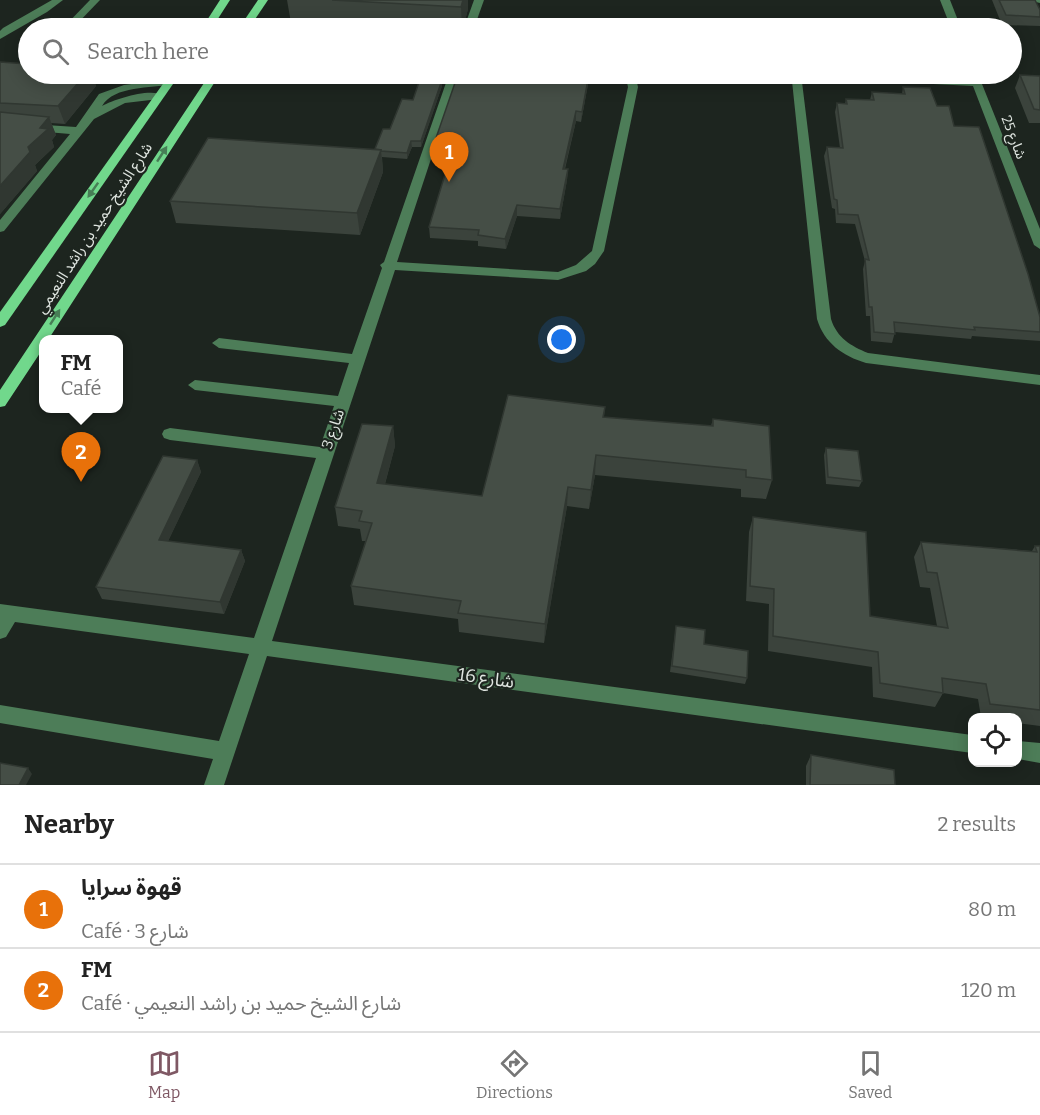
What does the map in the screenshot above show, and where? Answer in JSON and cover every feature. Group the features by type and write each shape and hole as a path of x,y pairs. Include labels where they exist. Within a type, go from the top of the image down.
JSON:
{"main road":[{"path":"213,18 225,0"},
{"path":"251,18 263,0"},
{"name":"شارع الشيخ حميد بن راشد النعيمي","path":"0,322 168,84"},
{"name":"شارع الشيخ حميد بن راشد النعيمي","path":"44,335 208,84"},
{"name":"شارع الشيخ حميد بن راشد النعيمي","path":"0,402 39,343"}],"street":[{"path":"30,18 43,12 58,0"},
{"path":"78,18 95,0"},
{"path":"473,18 479,0"},
{"path":"945,0 952,18"},
{"path":"1032,0 1040,0"},
{"path":"0,36 18,23"},
{"path":"0,228 89,118 98,100 109,93 143,84"},
{"name":"شارع 3","path":"214,785 387,265 450,84"},
{"path":"387,265 558,276 577,271 591,262 598,251 633,84"},
{"path":"797,84 826,328 841,346 866,358 1040,380"},
{"name":"شارع 25","path":"977,84 1040,245"},
{"path":"89,118 122,100 159,96"},
{"path":"0,125 79,131"},
{"path":"1023,201 1040,202"},
{"path":"0,310 14,302"},
{"path":"219,343 356,359"},
{"path":"195,385 342,402"},
{"path":"170,434 325,453"},
{"path":"0,631 6,612"},
{"name":"شارع 16","path":"6,612 968,743"},
{"path":"0,714 225,752"},
{"path":"1022,751 1040,753"}],"building":[{"path":"332,0 463,0 461,7"},
{"path":"999,0 1035,0 1040,10 1040,17 1006,15"},
{"path":"0,62 18,63 18,84 77,84 58,106 0,103"},
{"path":"1022,75 1040,76 1040,110 1034,109"},
{"path":"418,84 441,84 421,141 411,141 407,153 375,149 383,129 390,129 402,99 413,100"},
{"path":"455,84 587,84 582,112 576,111 563,169 568,169 560,209 517,205 505,239 478,235 479,230 429,227 447,168 444,167 455,139 436,138"},
{"path":"903,87 930,88 937,106 949,106 954,126 979,127 1028,274 1040,317 1040,332 974,327 975,330 894,322 895,334 874,332 872,307 869,307 865,259 869,260 858,215 838,214 827,147 843,148 837,103 847,104 846,99 874,100 872,92 905,94"},
{"path":"0,112 49,117 40,128 48,129 28,147 30,152 0,186"},
{"path":"208,138 381,150 357,213 170,201"},
{"path":"508,395 605,407 603,417 713,426 713,419 769,426 772,480 746,477 746,470 596,455 591,490 568,487 545,624 458,613 461,601 351,586 372,523 359,521 362,511 335,507 362,424 393,426 377,483 482,496"},
{"path":"826,448 858,451 862,481 828,477"},
{"path":"163,456 197,460 159,540 241,550 220,602 96,587"},
{"path":"753,517 866,532 870,616 948,628 937,573 927,572 921,542 1037,552 1035,546 1040,546 1040,710 990,704 986,684 942,678 943,693 880,683 878,652 773,636 774,589 750,586"},
{"path":"676,626 705,630 704,644 748,651 747,678 672,666"},
{"path":"811,755 894,770 895,785 810,785"},
{"path":"0,763 28,768 19,785 0,785"}],"place":[{"name":"قهوة سرايا","path":"449,182"},
{"name":"FM","path":"81,482"}]}
